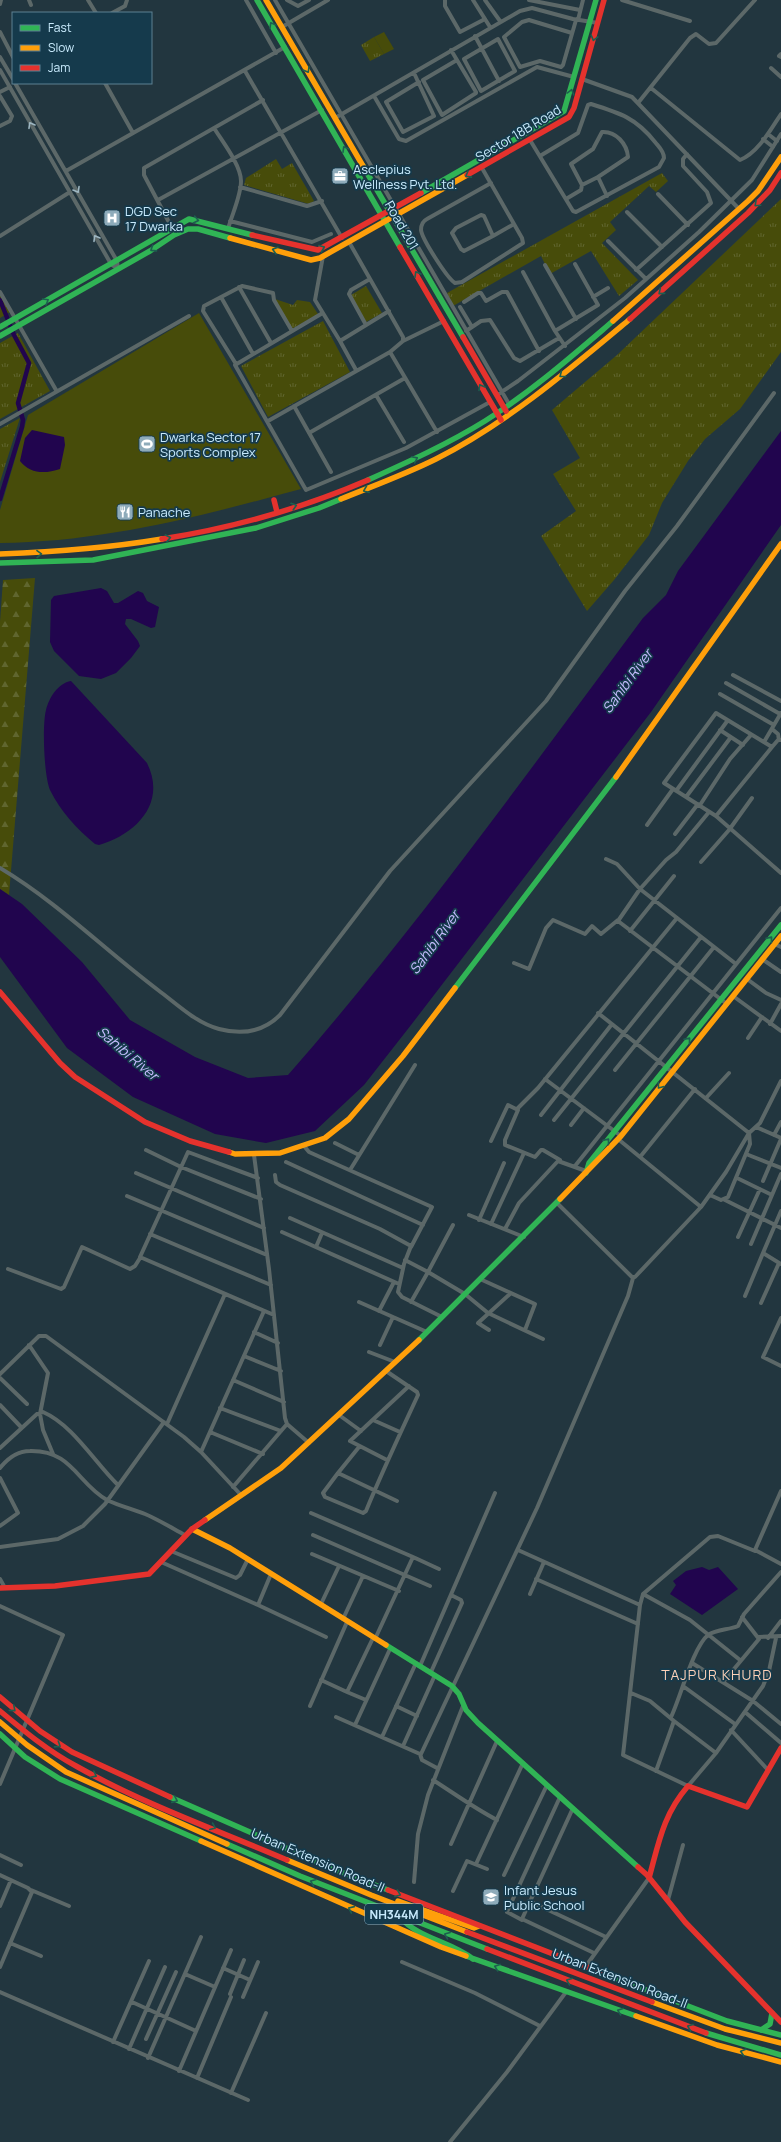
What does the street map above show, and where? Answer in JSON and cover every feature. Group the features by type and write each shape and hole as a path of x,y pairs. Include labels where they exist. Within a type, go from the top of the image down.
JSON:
{"main road":[{"name":"Road 201","path":"257,0 387,221 501,420"},
{"name":"Road 201","path":"266,0 335,118 393,209 507,406 508,415"},
{"name":"Sector 18B Road","path":"1,327 191,218 312,250 320,249 342,238 564,110 596,0"},
{"name":"Sector 18B Road","path":"323,256 482,168 569,117 572,113 582,80 604,0"},
{"path":"0,554 52,554 95,550 206,530 255,519 316,499 413,460 463,434 507,406 571,356 661,280 739,209 760,187 781,157"},
{"path":"0,563 93,560 256,528 319,508 370,488 436,459 501,420 576,364 667,287 762,199 781,173"},
{"path":"3,334 118,269 174,235 193,228 311,260 323,256"},
{"path":"274,500 277,512"},
{"path":"0,992 68,1071 123,1109 145,1122 190,1141 222,1152 254,1155 280,1153 304,1146 330,1135 349,1119 403,1056 585,819 723,628 781,544"},
{"path":"586,1172 589,1164 615,1131 781,925"},
{"path":"2,1588 55,1586 142,1576 151,1572 192,1529 275,1472 309,1444 558,1204 620,1137 781,936"},
{"path":"192,1529 248,1559 321,1604 345,1621 452,1686 458,1694 463,1706 478,1723 649,1878 685,1922 781,2022"},
{"path":"0,1697 27,1721 58,1745 90,1763 336,1870 727,2021 781,2035"},
{"name":"Urban Extension Road-II","path":"0,1710 20,1728 75,1766 118,1788 392,1902 725,2029 781,2043"},
{"name":"Urban Extension Road-II","path":"0,1722 22,1741 66,1772 300,1876 399,1916 722,2039 781,2054"},
{"path":"0,1734 25,1757 60,1779 383,1923 473,1959 717,2045 781,2062"},
{"path":"649,1878 666,1813 675,1798 688,1786 729,1802 747,1807 781,1748"},
{"path":"392,1902 404,1902 474,1928 480,1926"},
{"path":"399,1916 412,1929 459,1949 473,1959"},
{"path":"760,2030 769,2026 772,2019 772,2013"}],"street":[{"path":"0,4 1,0"},
{"path":"29,0 31,5"},
{"path":"88,0 95,12"},
{"path":"114,12 124,6 127,0"},
{"path":"246,0 276,53"},
{"path":"287,0 298,6 309,0"},
{"path":"282,27 328,0"},
{"path":"445,0 445,6 460,32 485,19"},
{"path":"473,0 490,27"},
{"path":"485,0 500,21"},
{"path":"529,0 580,10"},
{"path":"572,33 529,20 522,22 504,37 520,67 540,60 561,67 583,0"},
{"path":"622,0 634,2 690,21"},
{"path":"638,103 690,38 696,34 709,44 716,44 755,0"},
{"path":"277,1 393,209"},
{"path":"335,118 414,73 500,21 520,11 532,8 577,20 598,23"},
{"path":"0,32 12,55"},
{"path":"475,36 499,81"},
{"path":"496,40 499,40 515,70 499,81 481,91 464,61 465,58 496,40"},
{"path":"66,171 285,48"},
{"path":"451,50 457,60 476,93 442,115 423,80 457,60"},
{"path":"781,54 779,56 781,57"},
{"path":"0,56 11,70"},
{"path":"374,96 399,139 406,141 536,67 574,77"},
{"path":"770,68 781,77"},
{"path":"0,70 111,264 118,269"},
{"path":"245,71 283,132 342,238"},
{"path":"414,73 419,82 434,116 403,132 386,102 419,82"},
{"path":"582,80 628,95 638,103 739,209"},
{"path":"16,84 117,261 118,269"},
{"path":"106,84 133,133"},
{"path":"0,92 10,87"},
{"path":"651,88 737,159 744,159 768,134 781,114"},
{"path":"0,96 12,118 0,126"},
{"path":"172,228 144,175 144,168 263,100"},
{"path":"530,140 573,210 576,212 658,167 664,158 664,153 653,139 630,118 590,104 578,133 540,156"},
{"path":"0,108 6,105"},
{"path":"158,200 322,110"},
{"path":"214,128 233,159 240,176 240,187 228,229"},
{"path":"566,199 583,188 572,163 593,149 602,132 614,133 628,157 598,177 582,185"},
{"path":"768,134 777,141"},
{"path":"396,216 466,331 499,393 566,346 625,298 732,201 752,180 781,134"},
{"path":"763,139 773,146"},
{"path":"491,152 496,160"},
{"path":"636,270 709,206 711,200 707,192 683,166 682,159 687,154"},
{"path":"482,168 491,183 522,238 521,245 458,284 453,282 447,276 424,238 422,230 425,220 491,183"},
{"path":"598,177 607,196"},
{"path":"240,187 307,206 322,201"},
{"path":"0,236 70,192"},
{"path":"658,194 688,225"},
{"path":"627,212 662,247"},
{"path":"493,236 484,216 481,214 456,228 452,233 461,249 464,251 493,236 514,224"},
{"path":"230,220 312,242 331,234"},
{"path":"608,241 646,279"},
{"path":"349,242 389,311 403,337 403,341"},
{"path":"323,256 315,299 322,314 340,341 356,370"},
{"path":"555,331 597,307 575,264"},
{"path":"545,265 576,319"},
{"path":"524,272 555,331 566,346"},
{"path":"366,325 349,294 351,290 370,279"},
{"path":"292,331 274,300 273,293 245,286 239,287 204,306 203,309 236,364 306,490 372,463 437,432 490,402"},
{"path":"239,287 270,344"},
{"path":"593,297 608,288"},
{"path":"0,292 14,320 56,390"},
{"path":"464,302 478,293 481,293 486,301 502,292 507,292 539,351"},
{"path":"221,297 253,354"},
{"path":"460,307 472,327"},
{"path":"340,341 389,311"},
{"path":"236,364 322,314"},
{"path":"0,424 56,390 189,316"},
{"path":"466,331 484,319 491,320 514,358 518,361 523,360 559,338"},
{"path":"268,421 390,352 403,341 444,321"},
{"path":"390,352 437,432"},
{"path":"309,433 405,378"},
{"path":"0,868 70,917 129,968 200,1021 219,1029 239,1032 258,1030 270,1024 285,1010 394,866 546,701 625,591 677,526 774,393"},
{"path":"376,395 404,442"},
{"path":"294,406 331,472"},
{"path":"733,675 781,701"},
{"path":"726,683 781,714 764,742"},
{"path":"716,816 772,747 780,740 773,727 720,694"},
{"path":"772,747 716,713 664,781 664,784 716,816 781,873"},
{"path":"647,825 728,720"},
{"path":"720,730 743,745"},
{"path":"675,834 699,805 751,734"},
{"path":"686,797 731,737"},
{"path":"701,862 730,829 752,798"},
{"path":"514,963 529,969 546,928 554,920 586,934 592,926 601,934 618,920 640,889 666,860 679,850 709,812"},
{"path":"606,858 616,864 640,889 736,964"},
{"path":"630,931 674,876"},
{"path":"575,1166 781,908"},
{"path":"586,1172 543,1150 541,1150 536,1157 506,1146 504,1142 517,1109 524,1105 677,918"},
{"path":"618,920 678,968 727,1004"},
{"path":"554,1120 572,1100 678,968 701,937"},
{"path":"774,944 781,947"},
{"path":"615,1070 714,946"},
{"path":"762,959 781,972"},
{"path":"746,979 766,994 781,1000"},
{"path":"733,996 781,1031"},
{"path":"770,1024 781,1004"},
{"path":"598,1013 667,1066 749,1133 751,1141 737,1178 725,1200"},
{"path":"748,1038 762,1018"},
{"path":"540,1114 612,1024"},
{"path":"350,1170 415,1065"},
{"path":"706,1098 729,1073"},
{"path":"545,1079 615,1131 640,1157 701,1208"},
{"path":"437,1768 422,1760 421,1754 537,1508 628,1296 633,1278 701,1208 730,1166 749,1133 760,1123 781,1081"},
{"path":"640,1157 695,1089"},
{"path":"491,1141 507,1105 517,1109"},
{"path":"571,1125 584,1108"},
{"path":"774,1135 781,1122"},
{"path":"756,1127 781,1139 763,1181"},
{"path":"334,1143 359,1155"},
{"path":"304,1146 309,1152 431,1207 405,1260 396,1283 379,1311"},
{"path":"146,1150 260,1199"},
{"path":"8,1269 61,1289 64,1287 82,1247 130,1269 135,1266 181,1166 188,1152 190,1151 258,1178"},
{"path":"491,1224 524,1153"},
{"path":"746,1154 781,1168"},
{"path":"254,1155 268,1255 287,1424 309,1444"},
{"path":"505,1229 519,1203 560,1160"},
{"path":"286,1162 423,1225"},
{"path":"479,1220 504,1163"},
{"path":"136,1173 264,1228"},
{"path":"751,1244 781,1174"},
{"path":"275,1175 276,1182 280,1185 380,1229 411,1247"},
{"path":"737,1178 772,1195"},
{"path":"738,1237 760,1189"},
{"path":"710,1195 725,1200 762,1220 781,1228"},
{"path":"127,1196 268,1255"},
{"path":"558,1204 633,1278"},
{"path":"745,1296 781,1211"},
{"path":"469,1215 524,1237"},
{"path":"290,1218 402,1268"},
{"path":"411,1302 453,1225"},
{"path":"282,1232 396,1283"},
{"path":"316,1247 322,1233"},
{"path":"150,1234 271,1285"},
{"path":"761,1303 780,1264 763,1253"},
{"path":"140,1258 274,1315"},
{"path":"405,1260 465,1294 488,1313 543,1339"},
{"path":"480,1279 535,1304 525,1330"},
{"path":"396,1283 398,1293 411,1302 442,1317"},
{"path":"489,1330 478,1323 511,1293"},
{"path":"0,1547 65,1536 83,1526 108,1500 166,1423 224,1294"},
{"path":"358,1302 426,1332"},
{"path":"201,1452 264,1311"},
{"path":"380,1344 393,1317"},
{"path":"781,1318 763,1357 780,1365 781,1359"},
{"path":"254,1332 278,1343"},
{"path":"0,1374 39,1336 46,1336 166,1423 201,1452 241,1495"},
{"path":"29,1345 48,1373 40,1412 43,1430 53,1454"},
{"path":"369,1352 395,1362"},
{"path":"244,1356 281,1371"},
{"path":"359,1447 324,1491 325,1497 364,1513 418,1395 409,1386 386,1370"},
{"path":"0,1378 27,1404"},
{"path":"233,1380 284,1402"},
{"path":"387,1460 359,1447 350,1441 409,1386"},
{"path":"0,1405 21,1427"},
{"path":"220,1408 281,1431"},
{"path":"40,1412 49,1415 78,1439 100,1467 118,1485"},
{"path":"0,1448 21,1427 40,1412"},
{"path":"339,1415 361,1431"},
{"path":"373,1420 400,1432"},
{"path":"233,1486 263,1454 287,1424"},
{"path":"210,1432 263,1454"},
{"path":"0,1468 8,1459 20,1452 35,1451 53,1454 65,1461 108,1500 144,1514 186,1535"},
{"path":"338,1473 398,1501"},
{"path":"0,1478 18,1513 0,1526"},
{"path":"755,1551 781,1491"},
{"path":"382,1737 451,1595 495,1493"},
{"path":"311,1513 439,1569"},
{"path":"313,1535 430,1586"},
{"path":"742,1617 759,1637 779,1637 767,1676 745,1712 735,1724 716,1753 688,1786 622,1754 631,1693 640,1605 644,1594 710,1537 718,1536 755,1551 781,1564"},
{"path":"518,1550 640,1605"},
{"path":"171,1551 236,1578 240,1576 248,1559"},
{"path":"312,1554 399,1591"},
{"path":"347,1692 399,1591 413,1557"},
{"path":"161,1562 326,1637"},
{"path":"530,1594 544,1562"},
{"path":"321,1604 339,1566"},
{"path":"656,1771 692,1662 708,1635 738,1626 742,1617 781,1572"},
{"path":"258,1605 271,1574"},
{"path":"310,1706 363,1576"},
{"path":"0,1579 2,1588"},
{"path":"536,1579 638,1624"},
{"path":"644,1594 690,1620 740,1660"},
{"path":"403,1746 417,1716 462,1603 461,1600 451,1595"},
{"path":"0,1606 63,1635 0,1784"},
{"path":"768,1638 781,1621"},
{"path":"724,1682 740,1660 757,1642 759,1637"},
{"path":"355,1725 390,1649"},
{"path":"692,1662 752,1701 781,1724"},
{"path":"321,1680 366,1700"},
{"path":"683,1686 735,1724"},
{"path":"631,1693 650,1701 716,1753"},
{"path":"396,1706 417,1716"},
{"path":"414,1882 418,1834 433,1780 463,1706"},
{"path":"745,1712 781,1743"},
{"path":"336,1717 421,1754"},
{"path":"731,1730 768,1770"},
{"path":"451,1844 497,1741"},
{"path":"476,1864 523,1763"},
{"path":"433,1780 473,1807 497,1820"},
{"path":"504,1875 547,1785"},
{"path":"560,1796 507,1913 594,1953"},
{"path":"522,1920 573,1808"},
{"path":"668,1900 683,1845"},
{"path":"0,1855 21,1865"},
{"path":"453,1891 466,1862 476,1864 487,1869"},
{"path":"0,1875 70,1906"},
{"path":"586,1966 649,1878"},
{"path":"0,1906 11,1880"},
{"path":"0,1967 31,1896 31,1890"},
{"path":"530,1901 606,1937"},
{"path":"148,2058 201,1937"},
{"path":"10,1943 41,1956"},
{"path":"179,2071 231,1950"},
{"path":"197,2078 244,1960"},
{"path":"113,2042 149,1961"},
{"path":"243,1997 258,1962"},
{"path":"402,1962 475,1993 540,2026"},
{"path":"129,2049 165,1968"},
{"path":"223,1968 250,1980"},
{"path":"146,2039 176,1972"},
{"path":"185,1974 215,1987"},
{"path":"0,1992 148,2058 248,2100"},
{"path":"450,2142 508,2072 566,1992"},
{"path":"132,2002 196,2031"},
{"path":"231,2093 266,2014"}],"green space":[{"path":"384,32 394,49 384,54 374,37"},
{"path":"374,37 384,54 370,61 361,45"},
{"path":"276,159 282,169 292,163 314,201 309,204 244,185 246,178"},
{"path":"662,173 668,181 656,192 649,186 610,222 616,230 602,243 638,280 619,296 591,251 550,274 541,256 453,306 447,293"},
{"path":"781,199 781,352 740,409 705,439 688,461 662,503 649,535 614,580 587,611 541,536 576,511 553,474 580,458 552,410 617,355"},
{"path":"366,286 382,313 366,322 351,295"},
{"path":"0,295 10,312 0,318"},
{"path":"275,299 293,305 297,300 310,302 318,314 292,329"},
{"name":"Dwarka Sector 17 Sports Complex","path":"199,313 301,489 189,518 114,533 38,542 0,543 0,510 28,415"},
{"path":"323,321 350,372 268,417 241,366"},
{"path":"18,333 50,391 0,419 0,343"},
{"path":"20,418 0,482 0,429"},
{"path":"35,578 9,895 0,889 0,622 3,580"}],"water":[{"path":"32,430 64,437 65,445 60,469 49,472 33,471 20,461 25,438"},
{"name":"Sahibi River","path":"781,431 781,525 651,712 411,1025 364,1085 315,1131 266,1143 215,1134 133,1097 67,1048 0,957 0,889 22,904 82,962 130,1020 195,1057 248,1078 288,1075 381,964 426,907 514,792 643,618 666,595 678,571"},
{"path":"101,588 107,591 114,603 118,603 138,591 143,593 147,601 159,607 155,627 151,628 131,619 126,619 125,624 140,646 131,658 116,673 101,679 79,676 54,651 50,642 51,600 54,596"},
{"path":"71,681 147,763 152,778 153,791 150,804 144,815 136,825 125,833 113,840 99,845 95,844 64,813 50,790 46,774 44,738 46,710 49,701 58,688 66,682"},
{"path":"702,1567 709,1570 718,1567 738,1589 702,1615 670,1594 676,1585 673,1581 686,1571"}],"waterway":[{"path":"0,300 14,335 29,363 18,403 23,420 22,427 0,499"}],"traffic: fast":[{"path":"257,0 400,247"},
{"path":"421,193 564,111 596,0"},
{"path":"363,166 463,337"},
{"path":"0,327 189,219 252,235"},
{"path":"0,336 150,251 174,235 188,229 198,229 230,238"},
{"path":"368,480 442,445 502,410 535,386 613,321"},
{"path":"0,563 93,560 256,528 319,508 341,499"},
{"path":"455,988 616,777"},
{"path":"586,1173 589,1163 781,925"},
{"path":"419,1340 560,1199"},
{"path":"386,1645 452,1686 459,1694 466,1710 478,1723 638,1867"},
{"path":"0,1734 25,1757 60,1779 201,1841"},
{"path":"170,1797 336,1870 388,1890"},
{"path":"227,1844 300,1876 487,1949"},
{"path":"400,1917 416,1930 455,1948 473,1959"},
{"path":"466,1956 636,2016"},
{"path":"610,1976 727,2021 781,2035"},
{"path":"761,2030 770,2024 772,2013"},
{"path":"706,2033 781,2055"}],"traffic: slow":[{"path":"266,0 363,166"},
{"path":"613,321 748,201 758,191 781,157"},
{"path":"230,238 311,260 320,258 467,175"},
{"path":"341,499 436,459 488,429 537,395 630,319"},
{"path":"0,554 81,549 162,539"},
{"path":"616,777 781,544"},
{"path":"560,1199 621,1136 781,936"},
{"path":"229,1152 235,1154 280,1153 325,1138 349,1119 403,1056 455,988"},
{"path":"205,1520 281,1468 419,1340"},
{"path":"192,1529 230,1548 386,1645"},
{"path":"0,1722 27,1745 66,1772 227,1844"},
{"path":"201,1841 441,1947 466,1956"},
{"path":"287,1860 371,1895 467,1932"},
{"path":"398,1901 474,1928 479,1926"},
{"path":"652,2002 725,2029 781,2043"},
{"path":"636,2016 717,2045 781,2062"}],"traffic: jam":[{"path":"467,175 569,117 574,108 604,0"},
{"path":"630,319 748,213 770,190 781,173"},
{"path":"252,235 318,250 421,193"},
{"path":"400,247 501,420"},
{"path":"463,337 506,411"},
{"path":"162,539 215,529 267,516 368,480"},
{"path":"274,500 277,512"},
{"path":"0,992 60,1063 75,1077 145,1122 190,1141 229,1152"},
{"path":"0,1588 55,1586 149,1574 192,1529 205,1520"},
{"path":"0,1697 40,1731 72,1752 170,1797"},
{"path":"0,1711 56,1754 101,1780 154,1805 287,1860"},
{"path":"649,1878 667,1818 688,1786 747,1807 781,1748"},
{"path":"638,1867 647,1875 685,1922 781,2022"},
{"path":"388,1890 610,1976"},
{"path":"467,1932 652,2002"},
{"path":"487,1949 706,2033"}],"place":[{"name":"Asclepius Wellness Pvt. Ltd.","path":"340,176"},
{"name":"DGD Sec 17 Dwarka","path":"112,218"},
{"name":"Dwarka Sector 17 Sports Complex","path":"147,444"},
{"name":"Panache","path":"125,512"},
{"name":"Infant Jesus Public School","path":"491,1897"}],"district":[{"name":"TAJPUR KHURD","path":"717,1674"}]}
